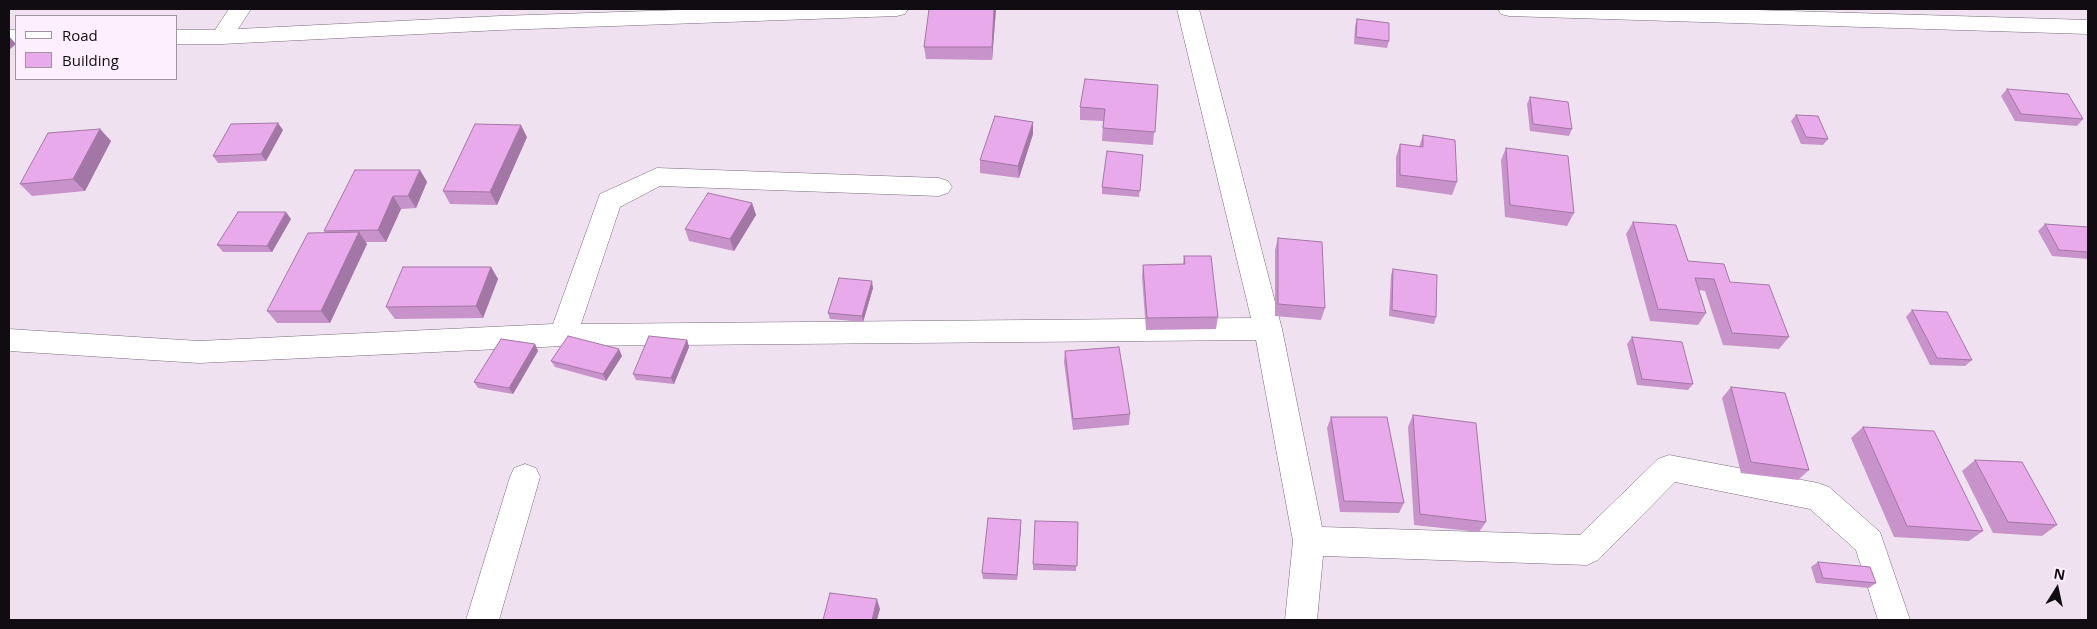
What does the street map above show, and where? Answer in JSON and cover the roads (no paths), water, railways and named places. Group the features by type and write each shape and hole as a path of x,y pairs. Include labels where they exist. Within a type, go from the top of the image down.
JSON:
{"street":[{"path":"222,37 240,9"},
{"path":"178,37 222,37 500,23 897,9"},
{"path":"1188,9 1268,329 1309,541 1301,620"},
{"path":"1509,9 2088,27"},
{"path":"564,336 609,201 657,177 939,187"},
{"path":"9,340 199,352 564,336 1268,329"},
{"path":"1309,541 1587,550 1669,468 1818,497 1869,542 1894,620"},
{"path":"482,620 525,477"}]}
